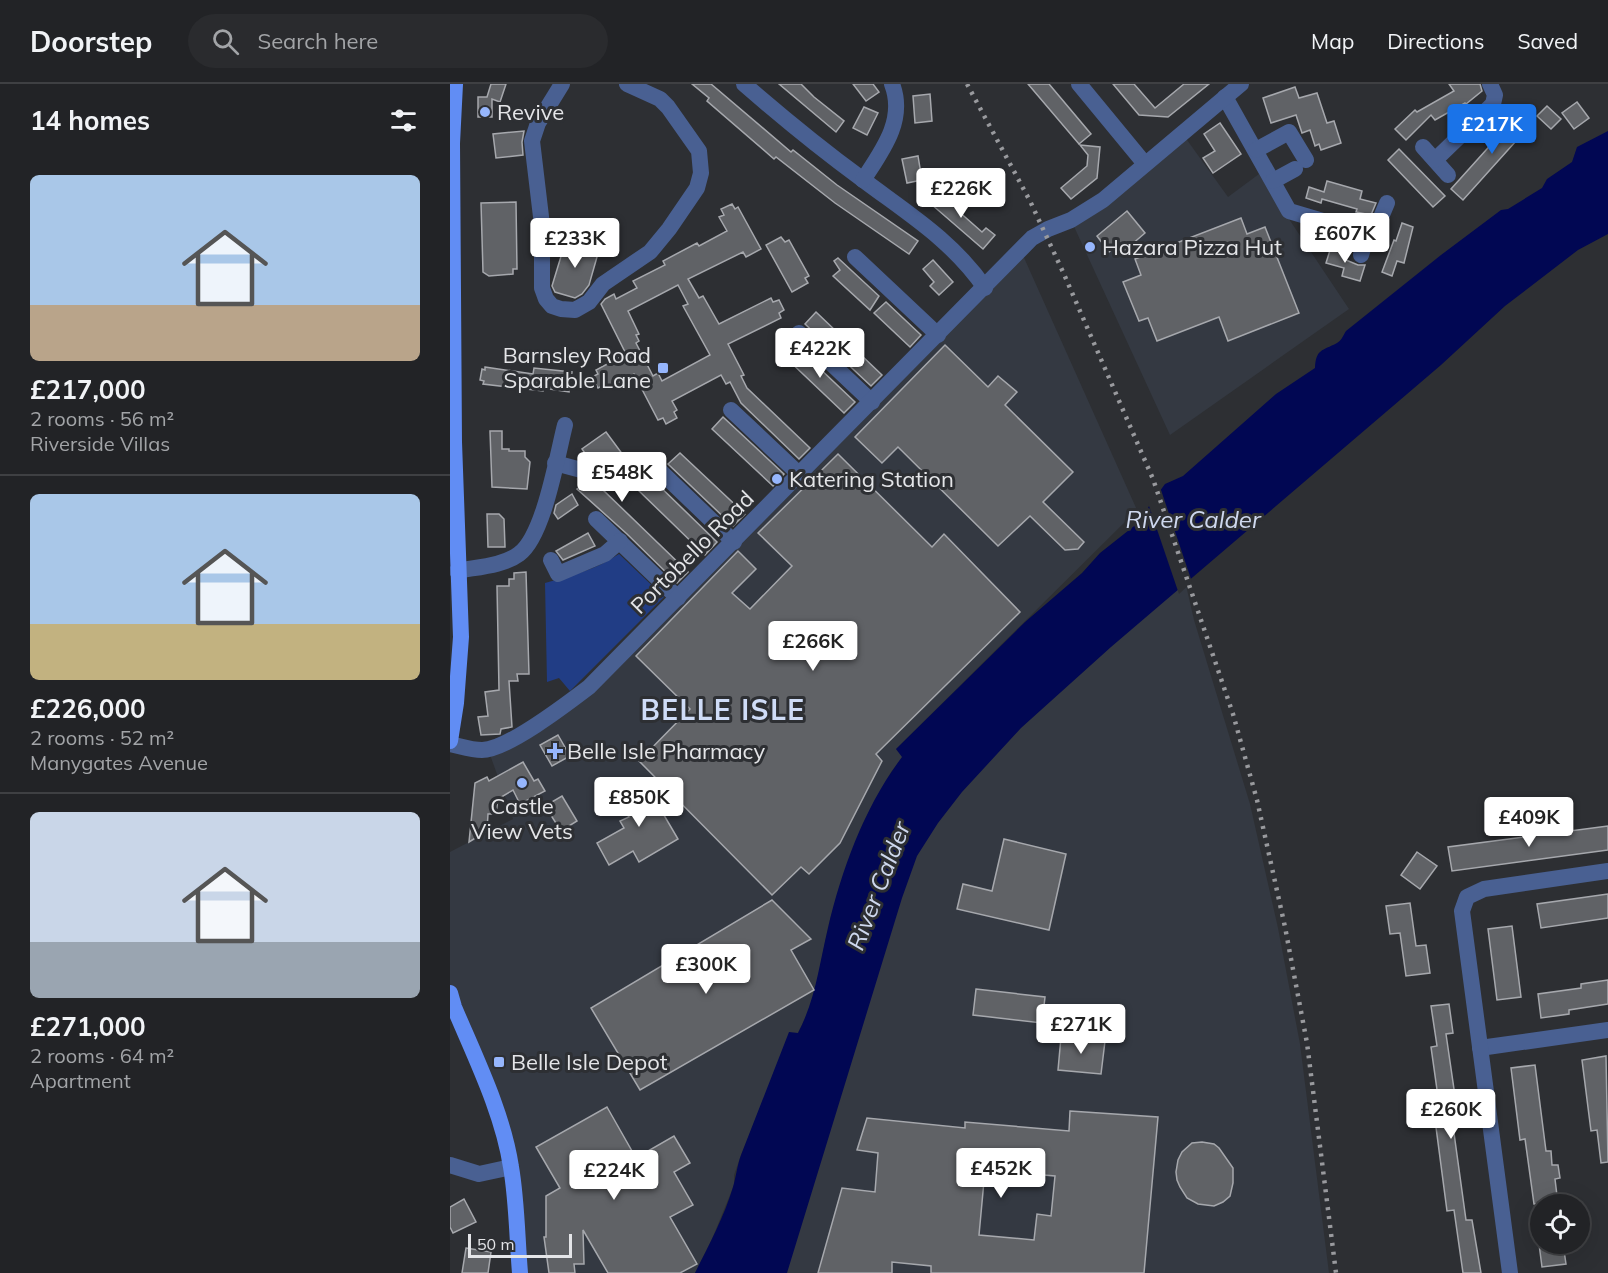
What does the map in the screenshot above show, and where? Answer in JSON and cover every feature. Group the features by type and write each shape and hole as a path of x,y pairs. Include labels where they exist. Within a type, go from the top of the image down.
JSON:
{"main road":[{"path":"450,743 461,637 454,432 451,143 455,84"},
{"path":"450,993 494,1105 511,1167 520,1273"}],"street":[{"path":"562,84 538,123 532,141 542,225 542,288 546,299 552,306 575,310 589,302 603,284 650,252 697,188 701,173 699,151 668,107 660,99 627,84"},
{"path":"744,84 808,139 926,225 970,266 985,288"},
{"path":"863,180 883,149 894,125 897,105 891,84"},
{"path":"1078,84 1145,164"},
{"name":"Portobello Road","path":"450,743 472,749 488,749 504,743 551,716 589,687 1032,238 1088,210 1241,84"},
{"path":"1448,175 1429,154 1493,104 1496,95 1490,84"},
{"path":"1225,97 1290,211 1363,233"},
{"path":"1256,150 1289,132 1301,165 1273,181"},
{"path":"1363,233 1379,222 1387,203"},
{"path":"1362,255 1365,240 1363,233"},
{"path":"855,257 938,334"},
{"path":"799,333 872,402"},
{"path":"731,410 800,475"},
{"path":"457,571 499,563 519,555 530,543 539,525 565,425"},
{"path":"555,463 585,471"},
{"path":"657,468 734,542"},
{"path":"596,519 678,598"},
{"path":"551,560 558,574 605,554 620,541"},
{"path":"1510,1273 1462,910 1467,897 1484,889 1608,871"},
{"path":"1480,1048 1608,1030"},
{"path":"450,1165 479,1174 511,1167"}],"shaded area":[{"path":"1182,133 1228,197 1259,174 1349,309 1170,435 1071,220"},
{"path":"1021,251 1137,510 896,749 903,757 891,772 863,823 839,888 828,927 814,997 808,1013 764,1098 734,1175 734,1185 695,1273 520,1273 511,1167 450,993 450,852 513,819 488,749 551,716"},
{"path":"1176,542 1194,620 1250,804 1278,928 1300,1044 1329,1273 751,1273 900,820"},
{"path":"619,554 664,597 570,691 559,678 547,682 545,583 593,568"}],"water":[{"name":"River Calder","path":"1608,131 1608,234 1578,250 1505,306 1441,365 1111,647 1021,728 962,792 938,823 917,856 902,898 787,1273 695,1273 725,1209 741,1155 789,1032 798,1033 804,1020 813,994 840,883 866,817 902,757 896,749 1025,622 1082,573 1100,553 1143,519 1149,506 1165,484 1183,476 1276,394 1315,368 1318,354 1321,351 1338,342 1346,331 1441,255 1501,210 1508,209 1542,188 1547,179 1572,162 1577,147"}],"pier":[{"path":"1160,487 1192,582 1179,594 1148,503"}],"building":[{"path":"491,84 506,84 500,102 492,99 492,117 478,117 478,97 487,97"},
{"path":"692,84 711,84 791,152 793,150 837,185 918,241 909,254 835,203 776,157 774,159 707,101 709,98"},
{"path":"779,84 801,84 844,121 836,132"},
{"path":"853,84 873,84 879,92 866,101"},
{"path":"1028,84 1049,84 1091,134 1079,144"},
{"path":"1113,84 1134,84 1155,108 1184,84 1209,84 1168,117 1139,115"},
{"path":"1449,84 1480,84 1482,91 1466,104 1435,120 1431,115 1406,140 1395,129 1415,110 1417,112 1454,91"},
{"path":"1295,87 1299,98 1317,93 1327,123 1334,121 1341,143 1321,150 1319,144 1315,146 1310,130 1302,133 1296,115 1271,123 1263,98"},
{"path":"930,94 932,121 915,123 913,96"},
{"path":"1577,102 1589,118 1574,129 1562,113"},
{"path":"1547,106 1561,119 1551,129 1537,116"},
{"path":"864,107 878,113 867,135 853,128"},
{"path":"1522,110 1534,121 1463,200 1451,189"},
{"path":"1220,123 1241,154 1213,173 1203,158 1215,151 1204,134"},
{"path":"524,131 523,155 496,158 493,134"},
{"path":"1080,145 1100,147 1097,178 1071,199 1061,188 1087,166 1088,155"},
{"path":"1399,149 1445,196 1433,207 1388,160"},
{"path":"918,156 922,180 907,183 902,159"},
{"path":"1327,181 1362,191 1360,199 1376,203 1371,215 1356,212 1357,209 1322,199 1321,203 1306,198 1309,187 1324,192"},
{"path":"939,190 960,206 957,210 982,232 986,228 995,235 983,249 931,204 931,199"},
{"path":"516,202 517,269 513,269 513,274 489,276 483,272 481,203"},
{"path":"732,204 735,209 738,207 761,249 746,257 743,252 688,279 699,298 703,296 719,324 771,298 773,302 779,300 784,310 779,313 781,318 728,344 744,375 741,376 747,388 810,448 799,459 741,403 730,382 726,384 721,375 672,401 677,410 674,412 677,418 666,424 663,418 658,420 634,374 606,389 604,385 598,388 592,377 598,374 596,370 626,354 601,304 614,294 616,299 637,288 633,281 665,265 663,261 697,243 699,246 727,231 719,217 724,215 721,209","holes":["678,285 688,304 683,306 710,355 662,381 658,373 653,376 636,343 639,341 636,335 639,334 628,311"]},
{"path":"1127,211 1145,233 1124,251 1119,251 1115,247 1109,252 1097,236"},
{"path":"1241,218 1247,234 1265,227 1299,313 1228,341 1219,317 1157,341 1148,318 1139,321 1123,282 1141,275 1135,259"},
{"path":"1402,223 1413,227 1404,263 1397,261 1392,276 1382,272"},
{"path":"1305,227 1323,232 1320,243 1302,237"},
{"path":"781,237 785,242 789,240 809,276 805,278 808,283 792,292 766,245"},
{"path":"566,240 599,250 589,285 582,294 575,298 555,292 552,286"},
{"path":"1331,247 1348,252 1346,260 1365,265 1360,281 1342,276 1344,268 1326,263"},
{"path":"838,258 879,296 870,310 833,276 840,270 834,261"},
{"path":"933,260 953,282 939,295 930,286 934,282 923,269"},
{"path":"886,302 921,335 910,347 874,313"},
{"path":"816,312 882,375 871,386 805,324"},
{"path":"795,345 855,402 844,413 784,356"},
{"path":"945,345 988,387 998,376 1017,392 1005,405 1073,472 1043,502 1084,542 1078,549 1065,550 1030,516 998,546 898,447 882,463 855,437"},
{"path":"485,367 533,374 534,368 572,372 569,392 483,384 484,381 480,380 482,369 485,370"},
{"path":"723,417 784,474 773,486 712,429"},
{"path":"490,431 502,431 502,449 525,451 525,457 530,462 527,489 492,487"},
{"path":"606,432 629,463 605,480 608,483 601,488 688,572 677,583 577,489 599,473 582,449"},
{"path":"680,453 745,514 733,526 668,464"},
{"path":"838,454 932,547 944,534 1020,612 876,754 882,761 840,843 809,874 801,867 772,895 639,761 690,709 636,656 738,551 756,569 732,593 750,609 792,566 758,533"},
{"path":"649,476 717,542 705,555 637,489"},
{"path":"572,494 578,505 558,519 554,513 556,505"},
{"path":"487,514 499,514 504,519 505,547 488,547"},
{"path":"588,533 595,546 563,560 556,551"},
{"path":"526,572 529,674 517,674 518,681 509,681 512,727 501,729 500,734 481,735 478,717 488,716 485,692 499,690 497,586 509,586 509,579 514,579 514,573"},
{"name":"Belle Isle Pharmacy","path":"558,735 570,756 552,766 540,745"},
{"path":"523,762 534,781 538,779 545,791 520,804 513,790 498,799 496,814 488,814 487,831 469,842 475,783 487,777 489,781"},
{"path":"644,781 678,839 639,862 633,851 609,865 597,843 624,828 620,821 629,817 617,797"},
{"path":"562,796 577,821 561,831 545,806"},
{"path":"1608,826 1608,850 1452,871 1448,847"},
{"path":"1004,839 1066,854 1049,930 957,909 963,884 992,891"},
{"path":"1417,852 1437,866 1420,889 1401,875"},
{"path":"1608,894 1608,918 1541,928 1537,904"},
{"path":"772,900 811,939 791,950 814,990 640,1090 591,1008"},
{"path":"1410,903 1416,946 1426,945 1430,973 1406,976 1400,933 1390,934 1386,906"},
{"path":"1512,926 1521,997 1497,1000 1488,929"},
{"path":"1608,980 1608,1004 1569,1010 1569,1014 1541,1018 1538,994 1581,988 1581,984"},
{"path":"976,989 1045,997 1042,1023 973,1015"},
{"path":"1449,1004 1453,1033 1446,1034 1456,1103 1450,1104 1466,1220 1472,1220 1481,1273 1463,1273 1454,1210 1447,1211 1434,1112 1440,1111 1431,1047 1437,1046 1431,1006"},
{"path":"1061,1037 1105,1041 1101,1074 1058,1070"},
{"path":"1606,1056 1608,1162 1601,1163 1597,1130 1591,1131 1582,1060"},
{"path":"1535,1065 1546,1151 1551,1151 1552,1165 1558,1165 1560,1178 1555,1179 1557,1194 1533,1194 1525,1139 1520,1140 1511,1068"},
{"path":"607,1107 636,1158 674,1136 690,1163 674,1172 693,1205 670,1217 697,1264 680,1273 608,1273 583,1230 584,1264 574,1264 575,1273 549,1273 544,1237 546,1237 546,1196 560,1188 536,1147"},
{"path":"1070,1111 1158,1117 1144,1273 931,1273 931,1266 892,1262 892,1273 818,1273 842,1188 875,1192 878,1153 857,1150 867,1118 965,1128 965,1122 1069,1131","holes":["985,1170 1055,1176 1051,1216 1037,1214 1034,1240 979,1235"]},
{"path":"1192,1143 1214,1144 1219,1148 1233,1168 1230,1196 1214,1206 1198,1204 1187,1198 1177,1180 1178,1160 1182,1152"},
{"path":"464,1199 476,1222 453,1233 450,1227 450,1207"},
{"path":"466,1248 491,1252 488,1273 462,1273"},
{"path":"1540,1254 1564,1254 1566,1264 1542,1267"}],"railway":[{"path":"967,84 1030,201 1153,479 1233,714 1257,800 1285,927 1307,1043 1336,1273"}],"place":[{"name":"Revive","path":"485,112"},
{"name":"Hazara Pizza Hut","path":"1090,247"},
{"name":"Barnsley Road Sparable Lane","path":"663,368"},
{"name":"Katering Station","path":"777,479"},
{"name":"Belle Isle Pharmacy","path":"555,751"},
{"name":"Castle View Vets","path":"522,783"},
{"name":"Belle Isle Depot","path":"499,1062"}],"district":[{"name":"BELLE ISLE","path":"723,710"}]}
